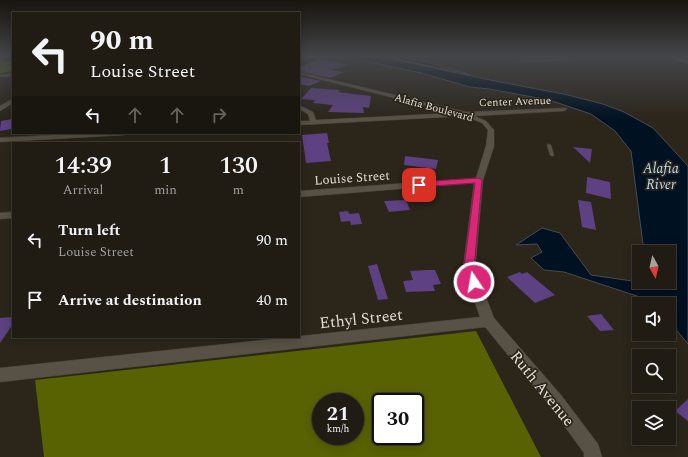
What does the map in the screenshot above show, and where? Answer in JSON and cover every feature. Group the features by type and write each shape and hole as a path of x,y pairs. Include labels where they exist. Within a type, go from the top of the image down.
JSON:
{"street":[{"name":"Alafia Boulevard","path":"317,77 465,114 484,122 491,130 490,146 479,180 469,268 488,321"},
{"path":"0,109 12,102"},
{"path":"300,108 311,113 313,122"},
{"name":"Center Avenue","path":"300,123 564,110"},
{"path":"0,140 92,134"},
{"name":"Louise Street","path":"300,194 479,180"},
{"path":"0,216 12,215"},
{"name":"Ethyl Street","path":"0,374 488,321"},
{"name":"Ruth Avenue","path":"488,321 555,400 595,455"}],"lane":[{"path":"549,145 552,155"}],"green space":[{"path":"476,331 541,457 44,457 35,380"}],"water":[{"name":"Alafia River","path":"436,77 477,77 568,95 603,104 624,112 653,128 688,166 688,344 676,329 676,297 640,297 564,272 544,270 531,258 542,252 537,244 516,245 542,228 560,233 591,275 632,281 632,289 676,289 676,245 643,245 631,151 615,131 591,114 549,100 470,87"}],"building":[{"path":"300,77 321,81 309,86 300,84"},
{"path":"311,88 340,90 338,92 371,96 369,108 363,107 364,113 328,112 333,105 313,103 315,100 301,99"},
{"path":"12,119 11,129 0,131 1,121"},
{"path":"327,133 329,143 327,143 331,161 306,163 302,135"},
{"path":"573,147 592,149 590,163"},
{"path":"405,156 438,160 436,169 404,165"},
{"path":"587,177 610,182 611,199 586,193"},
{"path":"406,200 410,210 389,212 384,201"},
{"path":"578,200 591,202 596,230 582,227"},
{"path":"348,211 349,214 359,213 362,224 351,225 350,221 341,222 339,212"},
{"path":"377,264 388,299 378,300 368,266"},
{"path":"435,270 441,284 433,285 435,291 406,292 403,281 413,280 410,271"},
{"path":"520,272 522,274 527,272 555,295 535,303 507,277"},
{"path":"601,314 614,330 600,331 587,316"},
{"path":"12,317 12,325 0,343 0,318"},
{"path":"688,399 688,421 676,412"}],"route":[{"path":"419,185 479,180 469,268 474,282"}]}
